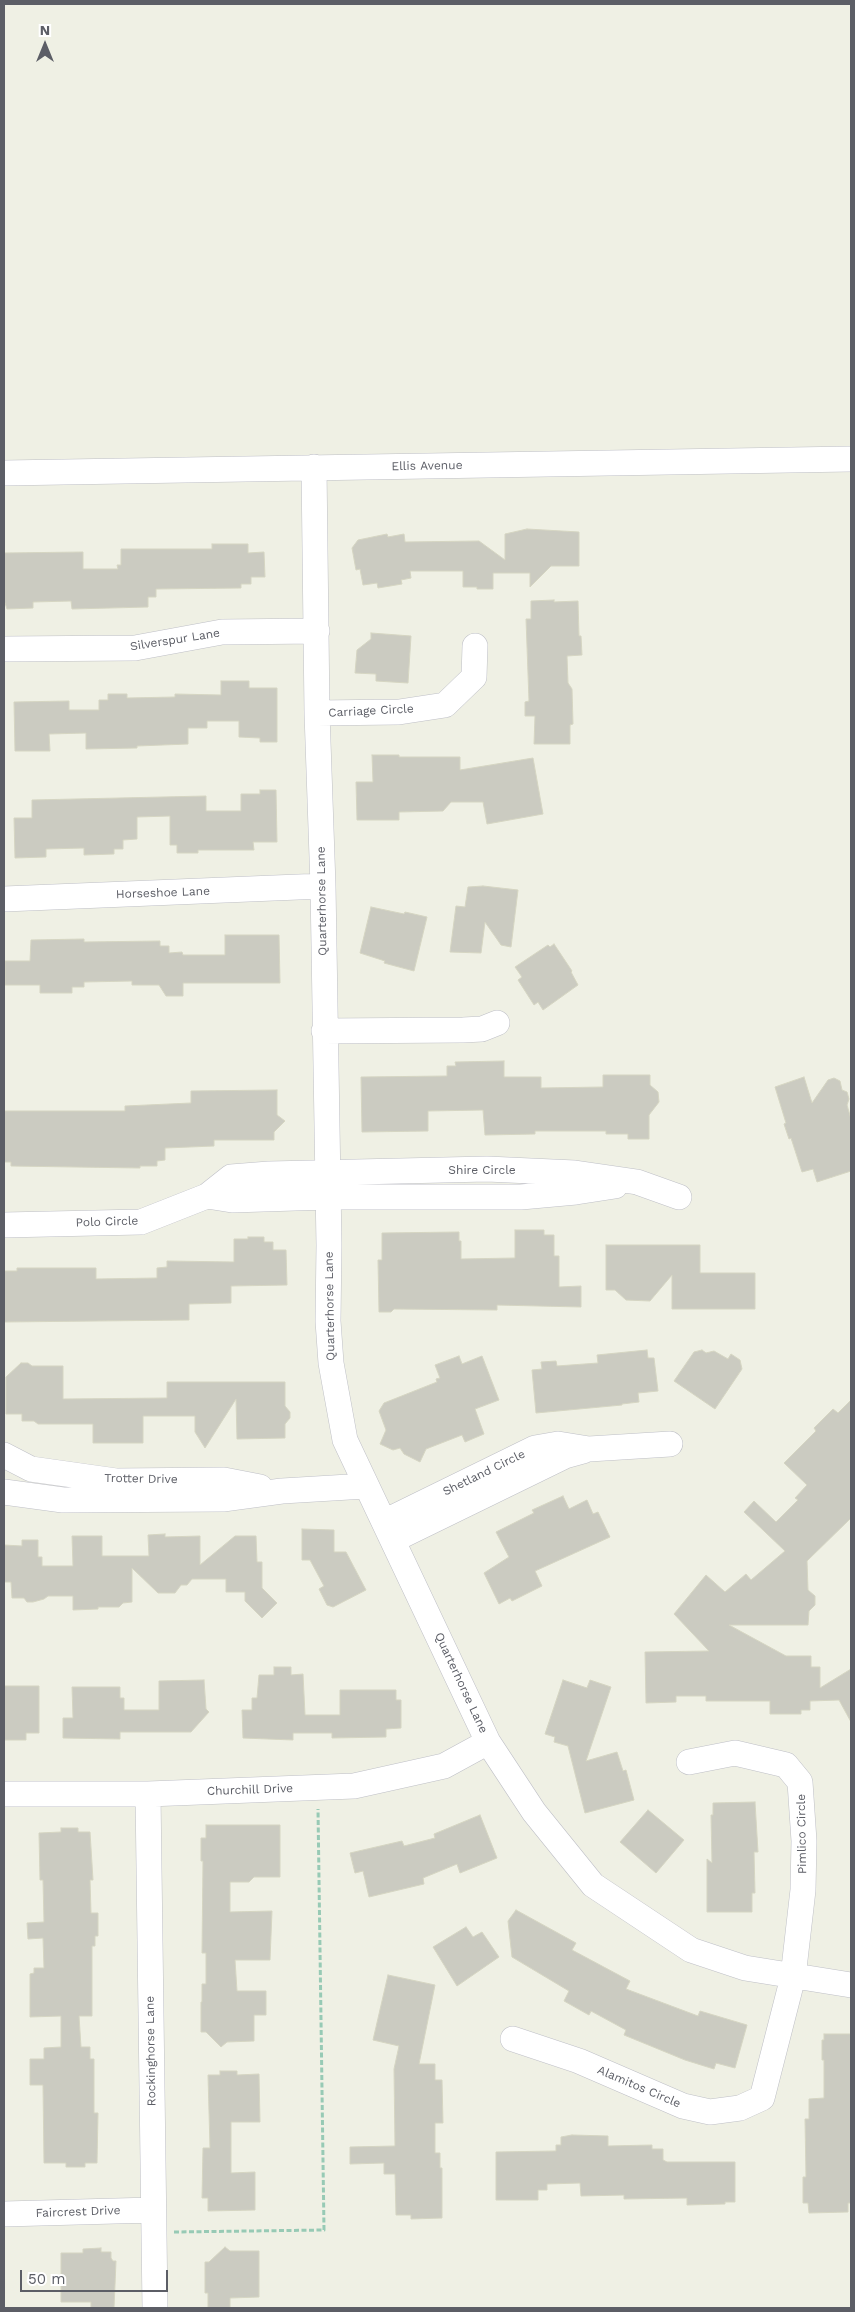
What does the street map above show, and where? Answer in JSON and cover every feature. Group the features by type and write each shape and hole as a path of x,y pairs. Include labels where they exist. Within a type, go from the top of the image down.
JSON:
{"street":[{"name":"Ellis Avenue","path":"4,473 851,459"},
{"name":"Quarterhorse Lane","path":"314,467 317,714 323,886 328,1321 331,1363 345,1440 488,1742 534,1812 593,1885 691,1950 745,1968 851,1986"},
{"name":"Silverspur Lane","path":"4,649 135,648 222,632 317,631"},
{"name":"Carriage Circle","path":"317,714 399,712 445,705 474,677 475,646"},
{"name":"Horseshoe Lane","path":"4,899 323,886"},
{"path":"324,1031 462,1030 482,1028 497,1023"},
{"name":"Shire Circle","path":"327,1185 487,1169 575,1173 637,1182 679,1197"},
{"name":"Polo Circle","path":"4,1225 141,1222 206,1196 232,1200 327,1185"},
{"name":"Shetland Circle","path":"389,1531 565,1456 589,1449 670,1444"},
{"name":"Trotter Drive","path":"4,1455 31,1469 116,1481 224,1480 282,1491"},
{"name":"Trotter Drive","path":"4,1492 63,1500 223,1499 282,1491 366,1486"},
{"name":"Churchill Drive","path":"4,1794 148,1794 354,1786 444,1766 488,1742"},
{"name":"Pimlico Circle","path":"689,1762 736,1753 786,1765 800,1782 804,1841 803,1890 792,1977"},
{"name":"Rockinghorse Lane","path":"148,1794 155,2308"},
{"name":"Alamitos Circle","path":"512,2039 579,2061 683,2106 710,2112 740,2108 762,2098 792,1977"},
{"name":"Faircrest Drive","path":"4,2214 153,2221"}],"path":[{"path":"153,2221 324,2230 318,1788"}],"building":[{"path":"527,529 579,532 579,566 551,566 530,587 530,573 493,573 493,589 477,589 477,587 463,587 463,571 410,571 411,578 401,580 402,584 378,588 377,583 363,585 360,569 356,570 352,548 358,540 387,534 388,537 404,534 405,542 479,541 505,560 505,534"},
{"path":"212,544 248,544 248,553 264,552 265,577 251,577 251,584 241,584 241,588 156,589 156,597 148,597 148,607 72,609 71,601 33,602 33,608 7,609 4,600 4,553 83,552 83,569 118,569 117,565 121,565 121,549 212,549"},
{"path":"554,600 554,602 578,601 579,636 581,636 582,655 567,656 568,683 572,689 573,724 570,725 570,744 534,744 535,716 525,716 525,702 529,701 526,619 531,619 531,601"},
{"path":"371,633 411,636 408,683 376,681 376,674 355,673 357,650 371,639"},
{"path":"221,681 249,681 249,688 277,688 277,742 260,742 260,738 239,737 239,721 207,721 207,728 188,728 188,744 86,749 86,733 49,734 50,751 15,751 14,702 69,701 69,710 99,710 99,700 108,700 108,694 127,694 127,698 175,697 175,694 221,695"},
{"path":"372,755 460,757 460,770 533,758 543,814 487,824 483,802 451,802 443,811 399,812 399,820 357,820 356,782 373,782"},
{"path":"260,790 276,790 277,842 253,842 254,850 198,850 198,853 177,853 177,845 170,845 170,816 137,817 137,839 123,840 123,849 114,849 114,854 84,855 84,848 46,849 46,857 15,858 14,818 32,818 32,800 206,796 206,811 241,811 241,794 260,794"},
{"path":"483,886 518,890 511,947 501,945 485,922 481,953 450,952 456,906 465,907 468,887"},
{"path":"371,907 427,917 414,971 384,963 385,961 360,953"},
{"path":"225,935 279,935 280,983 183,983 183,996 166,996 159,985 132,985 132,981 84,982 84,987 72,987 72,993 40,993 40,985 5,985 5,961 30,961 31,940 84,939 84,942 160,941 160,946 169,946 169,953 225,955"},
{"path":"554,944 572,971 578,985 543,1010 538,1002 534,1005 518,980 522,977 515,967 548,945 550,947"},
{"path":"504,1061 504,1077 541,1077 541,1088 603,1087 603,1075 650,1075 650,1085 658,1092 659,1102 649,1115 649,1139 628,1139 628,1134 606,1134 606,1131 535,1131 535,1134 485,1135 483,1110 428,1111 428,1131 362,1132 361,1077 447,1076 447,1066 456,1066 455,1062"},
{"path":"804,1077 812,1103 828,1080 834,1078 840,1081 842,1090 847,1092 849,1099 847,1105 851,1119 851,1171 817,1182 813,1169 802,1172 791,1138 789,1139 784,1124 786,1123 775,1087"},
{"path":"277,1090 277,1115 285,1121 274,1132 274,1140 214,1140 214,1146 165,1148 165,1160 157,1161 157,1166 140,1166 140,1168 11,1166 11,1162 4,1162 4,1111 125,1111 125,1106 191,1103 191,1091"},
{"path":"515,1230 544,1230 544,1235 554,1235 554,1256 559,1256 559,1287 581,1286 581,1307 497,1305 497,1310 394,1309 391,1312 379,1312 378,1260 382,1260 382,1233 459,1232 461,1259 515,1258"},
{"path":"248,1237 264,1237 264,1242 273,1242 273,1250 286,1250 287,1285 231,1286 231,1303 189,1304 189,1320 4,1322 4,1271 17,1271 17,1268 96,1268 96,1279 157,1278 157,1268 167,1267 167,1261 234,1262 234,1239 248,1239"},
{"path":"606,1245 700,1245 700,1273 755,1273 755,1309 672,1309 672,1275 650,1301 626,1300 615,1290 606,1290"},
{"path":"647,1350 648,1358 654,1358 658,1391 638,1393 639,1402 536,1413 532,1370 542,1369 541,1362 556,1361 557,1366 598,1363 597,1355"},
{"path":"702,1350 706,1353 714,1351 728,1359 731,1354 740,1360 742,1369 715,1409 674,1381 694,1352"},
{"path":"459,1356 462,1364 482,1356 499,1400 475,1409 484,1434 465,1442 462,1435 426,1449 420,1462 404,1454 400,1448 393,1450 380,1444 386,1430 379,1411 384,1403 437,1382 436,1379 440,1378 435,1365"},
{"path":"21,1363 28,1363 32,1366 63,1366 63,1399 167,1398 167,1382 285,1382 285,1406 290,1412 290,1418 285,1424 285,1438 237,1439 236,1399 205,1448 195,1432 195,1416 143,1416 143,1443 93,1443 93,1424 38,1424 34,1421 22,1421 22,1414 6,1414 6,1377"},
{"path":"851,1400 851,1518 807,1561 808,1590 815,1596 815,1605 809,1611 808,1625 729,1625 786,1656 811,1656 811,1667 820,1667 820,1688 851,1669 851,1722 839,1700 810,1701 810,1710 801,1710 801,1714 770,1714 770,1701 706,1701 706,1696 676,1696 676,1702 646,1703 645,1652 709,1651 674,1614 706,1575 725,1592 746,1574 751,1580 785,1551 744,1512 754,1501 776,1522 798,1500 795,1498 807,1485 784,1463 816,1431 814,1428 833,1409 838,1413"},
{"path":"563,1496 569,1509 587,1500 593,1514 598,1512 610,1537 535,1571 542,1586 512,1601 510,1598 499,1604 484,1573 509,1557 496,1532 534,1513 532,1510"},
{"path":"302,1529 334,1530 334,1552 346,1552 366,1590 333,1607 327,1605 319,1589 324,1586 310,1560 302,1560"},
{"path":"165,1534 165,1537 200,1536 200,1565 235,1536 256,1536 257,1562 262,1562 262,1588 277,1603 262,1618 245,1601 245,1592 226,1592 226,1579 192,1579 187,1585 181,1585 175,1593 158,1593 132,1568 132,1602 123,1603 119,1607 73,1610 73,1596 48,1596 44,1599 27,1602 24,1598 12,1598 11,1582 4,1582 4,1545 22,1546 22,1540 38,1540 38,1557 42,1557 42,1566 73,1566 72,1536 102,1536 102,1556 149,1556 148,1535"},
{"path":"274,1667 291,1667 291,1675 303,1674 305,1715 340,1715 340,1690 396,1690 396,1700 401,1700 401,1728 386,1729 386,1737 332,1738 332,1733 293,1733 293,1740 243,1738 242,1710 252,1710 252,1698 257,1698 259,1675 274,1675"},
{"path":"204,1680 206,1709 209,1712 191,1732 120,1732 120,1739 63,1738 63,1718 73,1718 72,1687 120,1687 120,1698 124,1698 124,1710 159,1710 159,1681"},
{"path":"563,1680 587,1688 590,1680 611,1687 586,1761 617,1752 623,1771 626,1770 634,1800 585,1813 568,1746 554,1742 555,1737 545,1734"},
{"path":"4,1686 39,1686 39,1733 26,1733 26,1740 4,1740"},
{"path":"755,1802 758,1852 754,1852 755,1893 752,1893 752,1912 707,1912 707,1859 712,1863 711,1815 713,1815 713,1803"},
{"path":"648,1810 684,1840 656,1873 620,1842"},
{"path":"480,1815 497,1858 460,1873 457,1864 423,1878 424,1884 369,1897 363,1871 355,1873 350,1853 402,1841 404,1846 435,1838 434,1834"},
{"path":"206,1825 280,1825 280,1877 254,1877 249,1882 230,1882 230,1912 272,1911 270,1960 235,1960 237,1991 266,1991 266,2015 254,2015 254,2041 227,2042 221,2047 206,2032 201,2032 202,1984 206,1984 206,1953 202,1953 203,1861 201,1861 201,1838 206,1838"},
{"path":"61,1828 78,1828 78,1832 90,1832 93,1880 90,1880 91,1913 98,1913 98,1936 95,1936 95,1946 92,1946 92,2016 79,2016 81,2047 90,2047 90,2059 94,2059 94,2113 98,2113 97,2163 85,2163 85,2167 66,2167 66,2163 44,2163 43,2085 30,2085 30,2059 44,2059 44,2048 61,2047 61,2016 30,2017 30,1974 34,1973 34,1968 44,1968 43,1938 28,1939 27,1923 44,1922 43,1880 40,1880 39,1833 61,1832"},
{"path":"516,1910 576,1943 572,1950 630,1981 626,1989 698,2016 700,2011 747,2025 735,2068 716,2063 714,2069 685,2060 624,2035 626,2030 591,2011 589,2015 564,2001 569,1991 512,1957 508,1921"},
{"path":"466,1927 473,1937 482,1932 499,1957 457,1986 433,1947"},
{"path":"388,1975 435,1985 419,2064 435,2064 435,2080 442,2080 443,2123 435,2123 435,2153 440,2153 440,2168 442,2168 442,2218 411,2219 411,2215 396,2215 395,2174 384,2174 384,2163 350,2164 350,2147 395,2146 394,2069 399,2046 373,2040"},
{"path":"824,2034 851,2034 851,2203 848,2203 848,2212 809,2213 808,2203 803,2203 803,2177 806,2177 805,2119 809,2119 809,2099 824,2098 822,2040 824,2040"},
{"path":"220,2071 237,2071 237,2075 259,2074 260,2122 231,2122 231,2173 255,2172 255,2210 208,2211 208,2198 202,2198 203,2148 210,2148 208,2075 220,2075"},
{"path":"572,2135 608,2136 608,2146 652,2145 652,2149 663,2149 663,2160 667,2162 735,2162 735,2202 687,2205 687,2198 624,2199 624,2195 581,2196 580,2183 547,2184 547,2190 538,2190 538,2200 496,2200 496,2152 556,2151 556,2145 561,2145 561,2137"},
{"path":"225,2247 230,2251 259,2251 259,2297 230,2298 230,2308 208,2308 208,2293 205,2293 205,2262 209,2262"},
{"path":"101,2248 101,2252 111,2252 111,2258 113,2261 116,2261 114,2308 91,2308 91,2302 61,2302 61,2253 83,2253 83,2249"}]}
